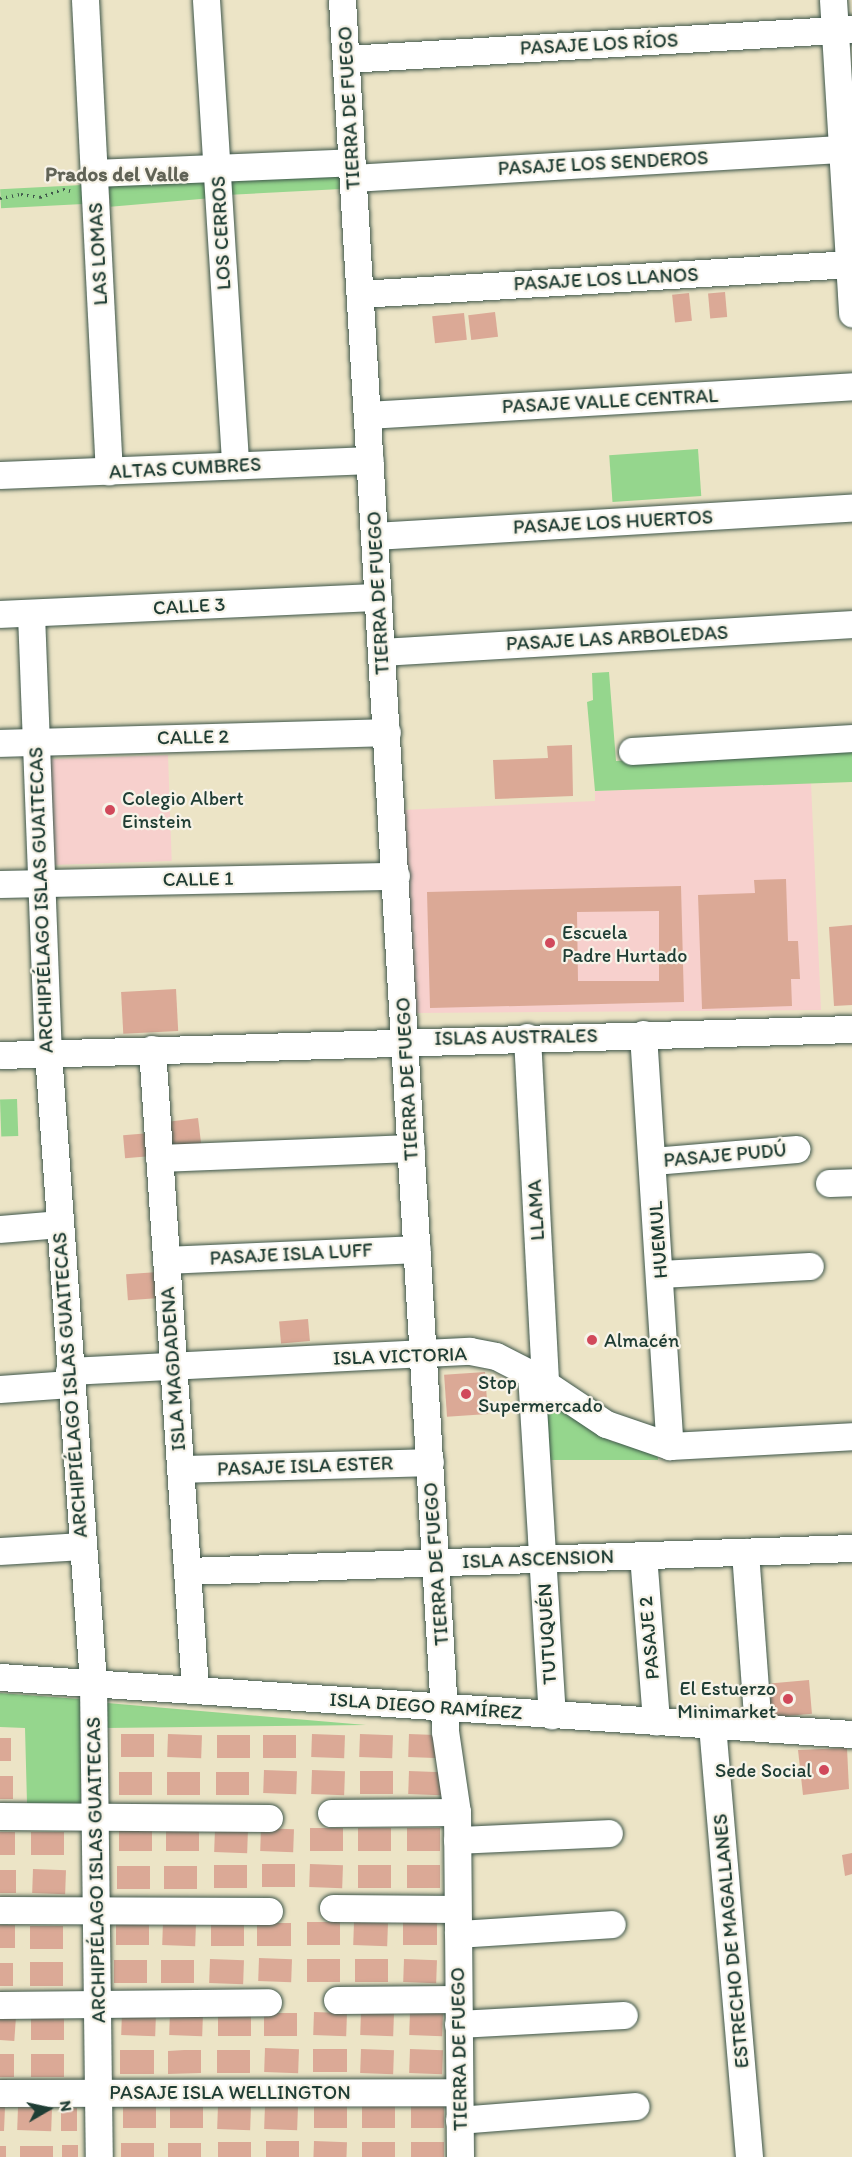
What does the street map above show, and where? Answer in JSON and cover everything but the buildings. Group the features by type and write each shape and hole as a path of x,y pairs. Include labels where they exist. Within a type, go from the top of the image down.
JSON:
{"street":[{"name":"LAS LOMAS","path":"85,0 88,184 110,471"},
{"name":"LOS CERROS","path":"206,0 235,465"},
{"name":"TIERRA DE FUEGO","path":"342,0 396,876 435,1563 445,1707 457,1812 460,2157"},
{"path":"833,0 843,29 852,313"},
{"name":"PASAJE LOS RÍOS","path":"346,59 843,29"},
{"name":"PASAJE LOS SENDEROS","path":"88,184 217,168 353,170 847,149"},
{"name":"PASAJE LOS LLANOS","path":"360,294 851,264"},
{"name":"PASAJE VALLE CENTRAL","path":"368,415 852,386"},
{"name":"ALTAS CUMBRES","path":"0,475 370,460"},
{"name":"PASAJE LOS HUERTOS","path":"375,536 852,508"},
{"name":"CALLE 3","path":"0,614 378,597"},
{"name":"ARCHIPIÉLAGO ISLAS GUAITECAS","path":"31,614 39,882 48,1053 81,1545 93,1683 99,2157"},
{"name":"PASAJE LAS ARBOLEDAS","path":"382,652 852,624"},
{"name":"CALLE 2","path":"0,742 387,732"},
{"path":"632,751 852,738"},
{"name":"CALLE 1","path":"0,884 396,876"},
{"name":"ISLAS AUSTRALES","path":"0,1055 405,1040 852,1029"},
{"name":"HUEMUL","path":"643,1034 670,1446"},
{"name":"LLAMA","path":"527,1037 538,1378"},
{"name":"ISLA MAGDADENA","path":"152,1049 195,1689"},
{"path":"159,1158 411,1148"},
{"name":"PASAJE PUDÚ","path":"653,1161 797,1149"},
{"path":"0,1229 59,1224"},
{"name":"PASAJE ISLA LUFF","path":"166,1260 417,1249"},
{"path":"660,1274 810,1266"},
{"name":"ISLA VICTORIA","path":"0,1389 70,1377 173,1366 470,1352 496,1356 538,1378 606,1425 670,1446 852,1436"},
{"name":"TUTUQUÉN","path":"538,1378 543,1559 552,1715"},
{"name":"PASAJE ISLA ESTER","path":"180,1469 429,1462"},
{"path":"0,1551 81,1545"},
{"name":"ISLA ASCENSION","path":"187,1572 852,1548"},
{"path":"745,1552 758,1728"},
{"name":"PASAJE 2","path":"643,1555 656,1721"},
{"name":"ISLA DIEGO RAMÍREZ","path":"0,1677 852,1734"},
{"name":"ESTRECHO DE MAGALLANES","path":"712,1725 749,2157"},
{"path":"332,1813 457,1812"},
{"path":"0,1816 269,1818"},
{"path":"457,1840 609,1833"},
{"path":"333,1908 458,1921 612,1924"},
{"path":"0,1910 269,1911"},
{"path":"337,2000 458,2012 624,2014"},
{"path":"0,2005 268,2002"},
{"name":"PASAJE ISLA WELLINGTON","path":"0,2093 459,2092"},
{"path":"459,2120 634,2106"}],"path":[{"path":"0,198 21,194 40,197 88,184"}],"shaded area":[{"name":"Colegio Albert Einstein","path":"168,755 172,861 52,865 48,759"},
{"name":"Escuela Padre Hurtado","path":"811,783 821,1010 415,1013 403,810 595,801 595,791"}],"green space":[{"path":"340,168 341,189 231,195 230,174"},
{"path":"210,173 212,198 111,207 108,182"},
{"path":"82,185 83,204 1,208 0,189"},
{"path":"698,449 701,496 612,502 609,455"},
{"path":"609,672 616,761 852,748 852,782 595,791 587,702 593,700 592,673"},
{"path":"17,1099 18,1136 1,1137 0,1100"},
{"path":"544,1401 613,1442 657,1449 658,1460 548,1460"},
{"path":"0,1693 80,1699 81,1804 27,1803 25,1728 0,1727"},
{"path":"107,1703 366,1725 106,1728"}],"place":[{"name":"Colegio Albert Einstein","path":"110,810"},
{"name":"Escuela Padre Hurtado","path":"550,943"},
{"name":"Almacén","path":"592,1340"},
{"name":"Stop Supermercado","path":"466,1394"},
{"name":"El Estuerzo Minimarket","path":"788,1699"},
{"name":"Sede Social","path":"824,1770"}],"district":[{"name":"Prados del Valle","path":"117,174"}]}
